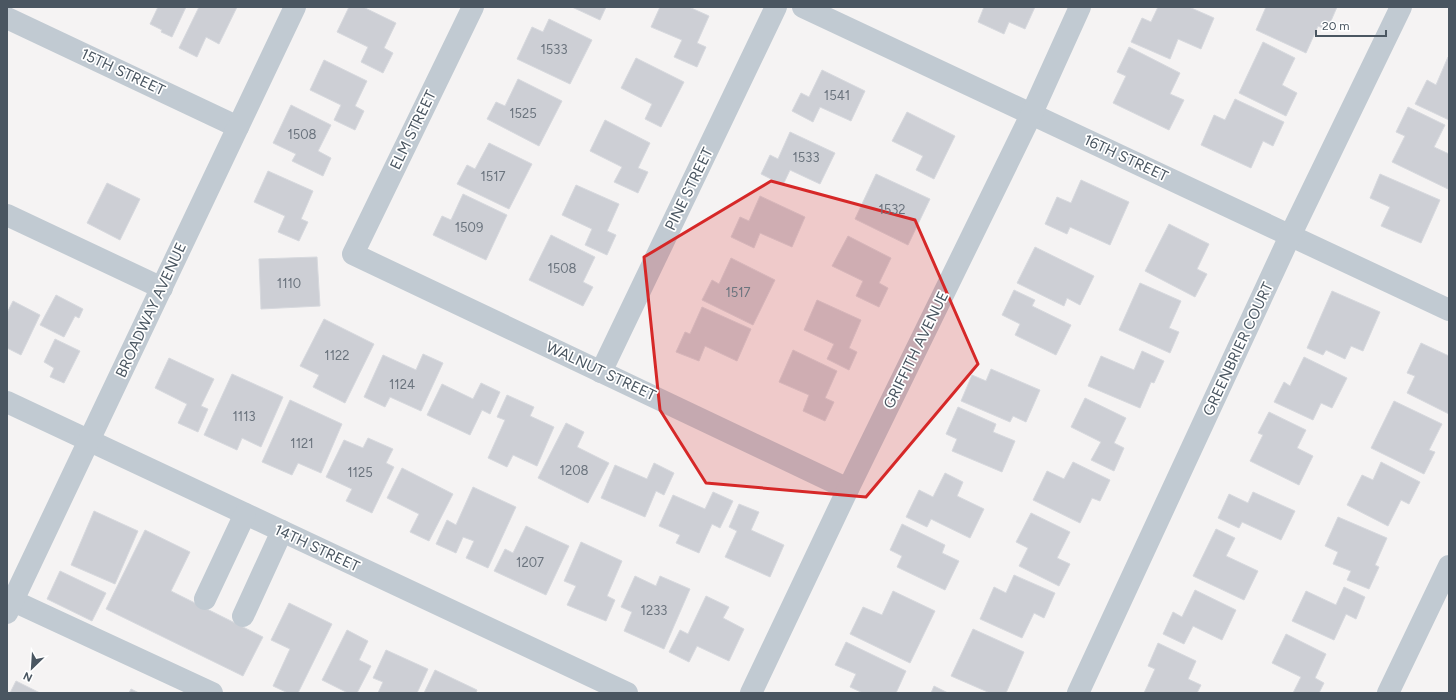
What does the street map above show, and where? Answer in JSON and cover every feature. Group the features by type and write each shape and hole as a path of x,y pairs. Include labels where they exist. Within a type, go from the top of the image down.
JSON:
{"street":[{"name":"BROADWAY AVENUE","path":"9,604 89,441 295,7"},
{"name":"ELM STREET","path":"353,254 473,7"},
{"name":"PINE STREET","path":"602,372 776,7"},
{"name":"16TH STREET","path":"803,7 1032,113 1449,310"},
{"name":"GRIFFITH AVENUE","path":"751,693 848,489 1032,113 1080,7"},
{"name":"GREENBRIER COURT","path":"1078,693 1290,236 1401,7"},
{"name":"15TH STREET","path":"7,18 238,127"},
{"path":"7,215 162,288"},
{"name":"WALNUT STREET","path":"353,254 848,489"},
{"name":"14TH STREET","path":"7,402 627,693"},
{"path":"205,598 245,514"},
{"path":"243,616 282,531"},
{"path":"1388,693 1449,566"},
{"path":"9,604 212,693"}],"highlighted area":[{"path":"771,181 915,220 978,364 866,497 706,483 660,410 644,257"}],"building":[{"path":"158,7 186,7 172,37 161,32 162,30 150,24"},
{"path":"199,7 237,7 219,44 206,37 197,57 179,48"},
{"path":"349,7 363,7 396,23 384,48 393,53 383,73 361,62 368,47 337,32"},
{"path":"572,7 606,7 600,20"},
{"path":"660,7 689,7 709,16 697,43 706,47 697,67 674,57 682,40 651,27"},
{"path":"984,7 1035,7 1025,29 1009,22 1004,34 978,22"},
{"path":"1158,7 1189,7 1214,18 1201,49 1178,39 1170,59 1131,42 1142,18 1151,22"},
{"path":"1266,7 1337,7 1327,30 1318,26 1306,53 1256,30"},
{"path":"549,19 592,40 570,84 517,59 532,27 543,32"},
{"path":"1263,42 1295,58 1282,85 1297,93 1286,116 1239,93"},
{"path":"1129,47 1180,73 1170,94 1184,100 1169,130 1113,103 1126,76 1117,72"},
{"path":"1448,57 1449,120 1415,104 1427,80 1436,85"},
{"path":"636,58 684,82 661,127 645,119 652,104 621,88"},
{"path":"324,60 367,81 355,106 364,111 355,130 334,120 341,105 310,90"},
{"path":"822,70 865,91 851,121 820,107 813,122 792,111 801,93 809,97"},
{"path":"518,79 562,101 539,146 487,119 496,102 505,106"},
{"path":"1235,99 1284,122 1273,146 1263,141 1251,168 1201,145 1214,115 1225,120"},
{"path":"291,105 331,125 318,151 331,158 323,176 292,161 296,154 273,143"},
{"path":"1408,107 1445,125 1434,147 1449,154 1448,189 1392,162 1405,136 1396,132"},
{"path":"907,112 955,136 934,179 916,170 923,156 892,141"},
{"path":"605,120 650,143 638,168 648,172 638,193 614,182 622,167 590,151"},
{"path":"790,132 835,153 820,184 790,170 783,185 761,174 770,155 778,159"},
{"path":"489,143 532,164 509,209 457,184 467,165 475,169"},
{"path":"268,171 313,191 301,219 308,222 299,241 278,232 285,216 254,202"},
{"path":"876,174 930,199 908,245 855,219"},
{"path":"1380,174 1440,200 1421,243 1381,226 1390,207 1370,198"},
{"path":"1081,180 1129,202 1110,245 1070,227 1067,234 1045,224 1057,197 1071,203"},
{"path":"107,183 140,199 120,240 87,223"},
{"path":"576,185 619,204 607,231 616,235 607,255 585,245 592,229 562,215"},
{"path":"463,194 507,215 486,260 433,235 442,216 451,220"},
{"path":"760,196 805,217 792,247 760,233 754,248 731,237 740,217 749,221"},
{"path":"1169,224 1209,244 1197,269 1207,274 1195,297 1145,271"},
{"path":"551,235 595,257 583,282 593,287 583,306 529,280"},
{"path":"848,236 891,258 879,283 888,288 879,307 856,296 863,281 832,266"},
{"path":"1035,247 1094,276 1080,305 1067,298 1064,306 1017,283"},
{"path":"317,257 320,306 261,309 259,259"},
{"path":"731,258 775,280 753,325 702,300 712,280 719,284"},
{"path":"1140,283 1181,301 1169,328 1179,332 1170,353 1119,330"},
{"path":"1014,290 1035,300 1032,306 1071,325 1056,355 1015,335 1020,324 1002,315"},
{"path":"1332,291 1380,312 1363,351 1351,346 1345,359 1326,350 1323,355 1307,348"},
{"path":"56,295 83,309 79,318 75,316 64,337 40,325"},
{"path":"817,300 861,320 849,348 857,352 849,370 827,359 834,344 804,330"},
{"path":"13,301 40,315 21,355 7,348 7,313"},
{"path":"702,307 751,329 737,361 705,346 699,361 676,352 685,332 690,334"},
{"path":"324,319 374,344 345,403 313,387 319,375 300,366"},
{"path":"55,339 80,351 64,383 50,377 54,368 44,362"},
{"path":"1421,343 1449,356 1449,414 1407,393 1415,376 1407,373"},
{"path":"793,350 837,371 825,398 834,402 825,421 803,411 809,395 779,382"},
{"path":"1142,351 1164,361 1154,383 1151,382 1140,408 1088,386 1101,356 1134,370"},
{"path":"423,354 443,363 421,411 390,397 385,407 364,397 383,355 416,370"},
{"path":"1304,357 1347,378 1332,408 1321,403 1313,420 1274,402 1284,382 1290,386"},
{"path":"169,358 214,379 201,406 208,409 198,432 178,423 187,404 155,388"},
{"path":"991,369 1040,390 1026,422 1013,416 1010,422 961,401 972,375 986,381"},
{"path":"232,374 283,397 261,447 242,438 237,450 204,435"},
{"path":"481,383 500,392 490,414 482,410 470,435 427,415 442,384 473,399"},
{"path":"507,395 534,407 530,416 554,427 537,466 513,455 507,467 488,458 505,420 497,417"},
{"path":"1085,398 1126,418 1114,443 1124,448 1114,471 1091,460 1101,442 1071,427"},
{"path":"290,400 342,424 321,473 298,463 292,475 262,462"},
{"path":"1394,401 1442,424 1429,450 1435,452 1424,474 1371,448"},
{"path":"958,407 996,424 993,432 1015,441 1002,472 952,451 957,439 946,434"},
{"path":"1269,412 1306,430 1297,448 1313,456 1299,485 1250,461 1263,435 1258,433"},
{"path":"566,423 584,432 577,447 609,463 588,503 538,478"},
{"path":"368,438 393,449 386,463 394,467 372,513 346,501 352,489 326,477 344,440 363,448"},
{"path":"1073,462 1110,480 1100,501 1092,498 1080,523 1033,500 1047,471 1064,479"},
{"path":"1381,462 1420,482 1409,504 1401,500 1388,526 1347,505 1362,475 1373,480"},
{"path":"654,463 674,473 664,495 656,491 645,517 601,498 615,465 647,479"},
{"path":"402,468 453,494 429,541 410,532 419,514 387,498"},
{"path":"945,473 963,482 957,496 984,509 970,538 931,519 927,527 906,517 919,490 933,497"},
{"path":"473,487 516,507 488,568 466,558 474,541 463,537 456,553 436,544 447,520 456,525"},
{"path":"713,492 733,501 720,528 712,524 699,553 676,543 680,535 659,526 673,495 705,509"},
{"path":"1253,492 1295,511 1281,540 1242,522 1239,528 1218,518 1229,494 1248,503"},
{"path":"739,504 759,512 751,530 784,545 770,577 725,557 737,531 729,527"},
{"path":"94,511 138,531 115,584 71,565"},
{"path":"1031,513 1070,532 1057,558 1070,564 1059,586 1019,566 1028,548 1016,542"},
{"path":"1338,517 1387,538 1375,565 1379,567 1369,589 1347,580 1351,571 1333,564 1338,552 1325,546"},
{"path":"902,524 945,545 942,553 959,561 945,590 897,567 902,556 890,550"},
{"path":"526,526 569,546 546,595 494,571 505,549 513,553"},
{"path":"1216,529 1235,538 1226,556 1258,571 1244,600 1193,576"},
{"path":"145,530 190,552 171,591 263,637 243,676 106,609"},
{"path":"581,542 622,561 607,596 615,600 606,621 567,605 576,586 564,581"},
{"path":"60,571 106,593 92,621 47,599"},
{"path":"1014,575 1055,593 1044,618 1034,613 1022,638 980,619 994,587 1006,593"},
{"path":"635,576 656,586 660,576 690,589 664,649 624,631 632,612 621,607"},
{"path":"1344,587 1365,597 1356,619 1346,614 1334,640 1292,621 1306,591 1336,605"},
{"path":"1195,590 1236,610 1222,640 1193,626 1184,644 1163,634 1173,612 1182,617"},
{"path":"893,591 935,611 910,663 850,634 863,607 882,615"},
{"path":"706,596 729,607 723,618 744,629 729,661 697,646 689,662 669,652 680,630 688,634"},
{"path":"289,603 332,624 298,693 288,693 273,686 290,649 271,640"},
{"path":"973,629 1024,652 1006,693 990,693 951,676"},
{"path":"347,630 368,641 359,660 371,666 357,693 348,693 322,680"},
{"path":"1286,634 1326,654 1315,678 1324,683 1319,693 1293,693 1301,677 1272,663"},
{"path":"846,642 906,671 896,693 863,693 850,687 856,674 835,665"},
{"path":"1158,643 1196,661 1188,679 1201,685 1197,693 1144,693 1155,669 1148,666"},
{"path":"386,650 428,669 417,693 378,693 383,682 373,678"},
{"path":"435,670 477,690 476,693 424,693"},
{"path":"16,681 40,693 10,693"},
{"path":"934,686 948,693 931,693"},
{"path":"131,689 139,693 129,693"}]}
